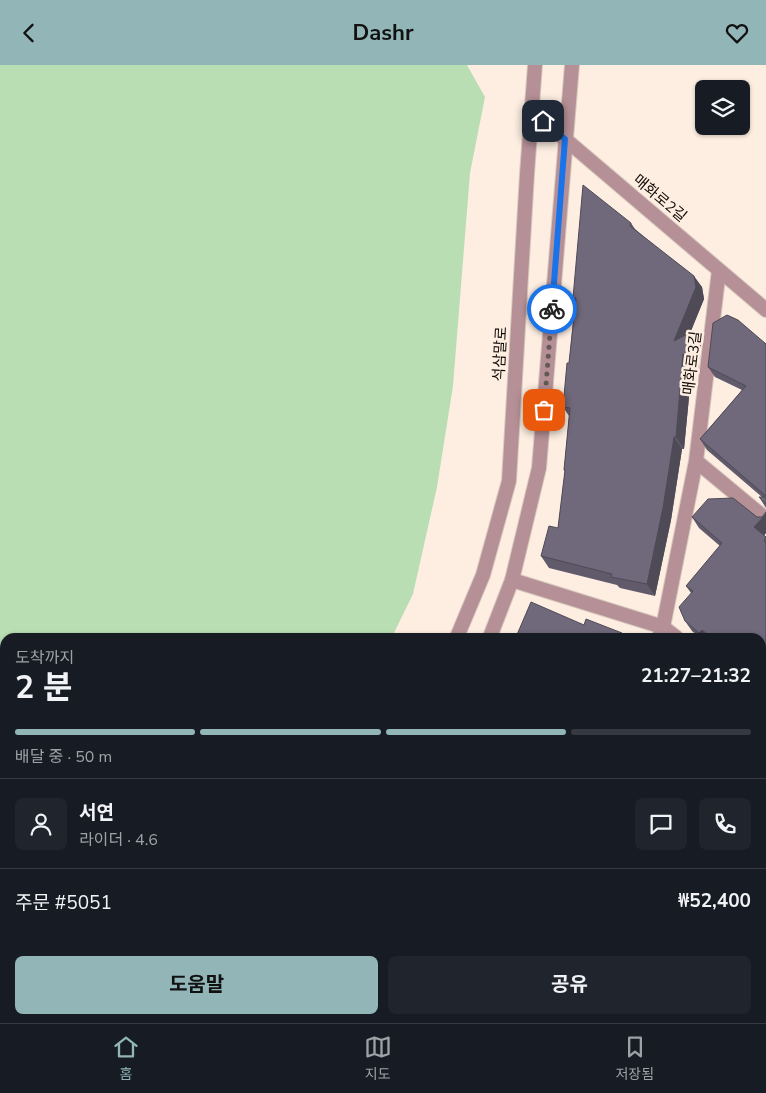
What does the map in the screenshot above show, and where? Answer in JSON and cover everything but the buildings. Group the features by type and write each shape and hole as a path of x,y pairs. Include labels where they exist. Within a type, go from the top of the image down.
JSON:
{"street":[{"name":"석삼말로","path":"459,633 482,575 509,481 535,65"},
{"path":"492,633 512,580 539,468 572,65"},
{"name":"매화로2길","path":"532,113 766,310"},
{"name":"매화로3길","path":"661,632 696,461 719,270"},
{"path":"696,461 766,519"},
{"path":"512,580 661,632"}],"green space":[{"path":"0,65 467,65 485,97 470,173 453,386 437,487 413,594 394,633 0,633"}],"way so far":[{"path":"544,410 552,309"}],"route":[{"path":"543,121 565,139 552,309"}]}
